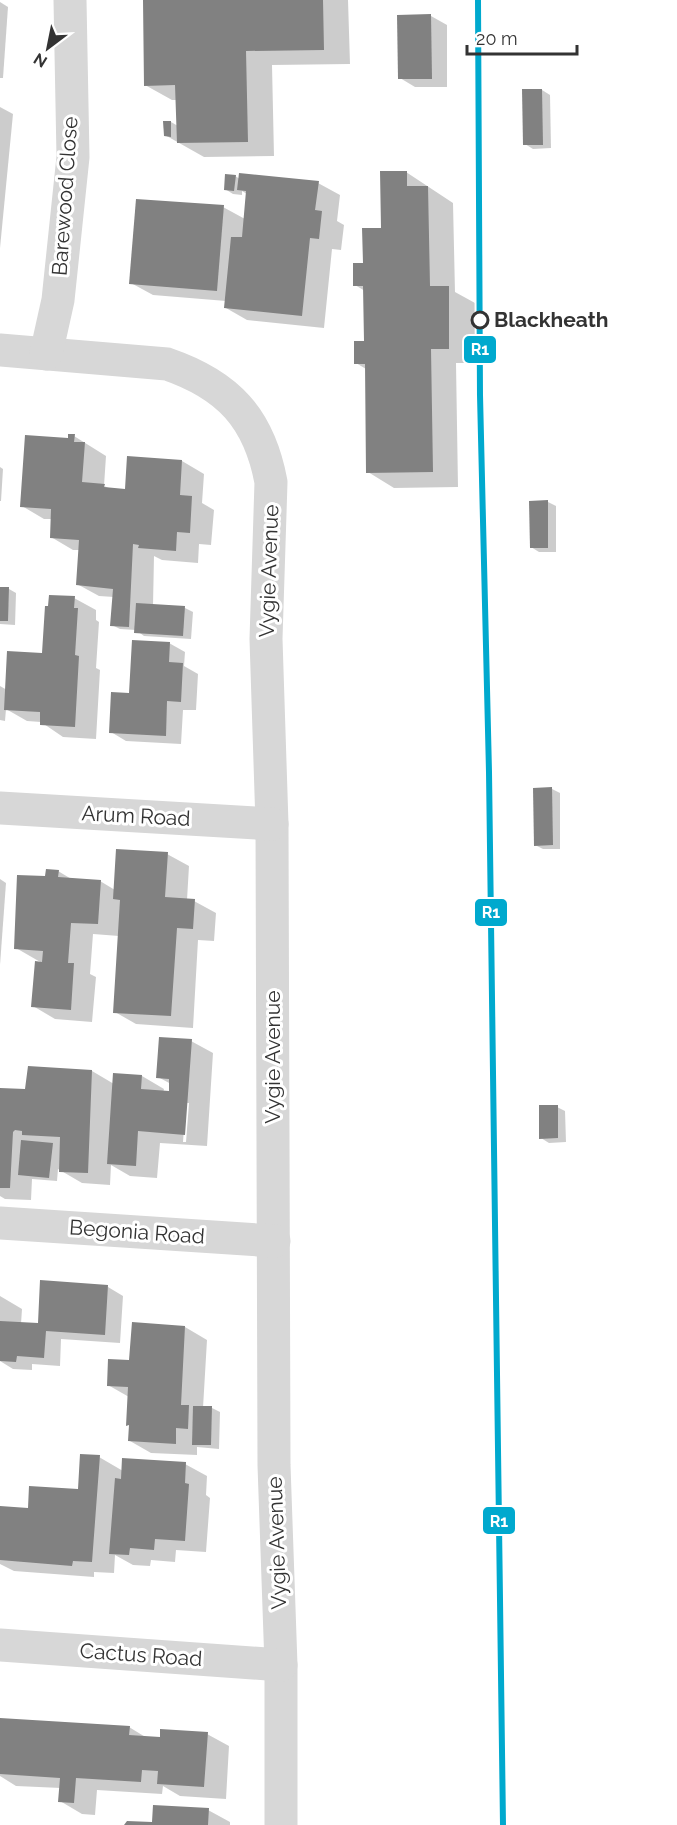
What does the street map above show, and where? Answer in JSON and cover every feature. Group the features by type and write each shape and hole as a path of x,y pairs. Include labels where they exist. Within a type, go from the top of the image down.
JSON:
{"street":[{"name":"Barewood Close","path":"45,354 58,300 73,157 70,0"},
{"name":"Vygie Avenue","path":"0,350 142,361 167,364 192,372 214,385 248,418 267,460 271,482 266,639 272,824 274,1465 281,1665 281,1825"},
{"name":"Arum Road","path":"0,808 272,824"},
{"name":"Begonia Road","path":"0,1223 274,1241"},
{"name":"Cactus Road","path":"0,1645 281,1665"}],"building":[{"path":"143,0 323,0 324,50 246,51 248,142 177,143 175,85 144,86"},
{"path":"431,14 432,79 398,79 397,15"},
{"path":"522,89 542,89 543,145 523,145"},
{"path":"163,121 171,121 171,137 164,136"},
{"path":"380,171 407,171 407,186 428,186 430,286 449,286 449,349 431,349 433,472 366,473 365,364 354,364 354,341 364,341 363,286 353,286 353,263 363,263 362,228 381,228"},
{"path":"239,173 319,181 315,210 322,211 319,239 310,238 302,316 224,308 231,237 242,237 246,191 237,190"},
{"path":"225,174 236,175 234,191 224,190"},
{"path":"136,199 224,205 217,291 129,284"},
{"path":"68,434 75,434 74,442 85,442 82,482 125,489 127,456 182,460 180,495 192,496 190,533 177,532 176,551 138,548 139,545 133,544 129,627 110,626 113,589 76,585 79,540 50,538 51,509 20,507 25,435 68,438"},
{"path":"548,500 548,548 530,548 529,501"},
{"path":"0,587 9,587 8,621 0,621"},
{"path":"49,595 75,596 74,608 78,608 75,655 79,656 75,727 40,725 40,712 4,710 7,651 42,653 45,606 48,606"},
{"path":"136,603 185,606 183,636 134,633"},
{"path":"132,640 170,642 169,662 183,663 181,702 167,701 166,736 109,733 111,692 129,693"},
{"path":"552,787 553,845 534,846 533,788"},
{"path":"116,849 168,852 165,897 195,899 193,929 177,928 171,1016 113,1013 120,900 113,899"},
{"path":"46,869 59,870 58,877 101,880 98,924 71,923 68,963 74,963 71,1010 31,1007 35,961 42,962 43,951 14,949 17,875 45,876"},
{"path":"159,1037 192,1039 185,1135 138,1131 136,1166 107,1164 113,1073 142,1075 141,1089 169,1091 169,1079 156,1078"},
{"path":"28,1066 92,1070 88,1173 59,1172 60,1137 22,1135 22,1131 15,1130 13,1132 10,1188 0,1188 0,1088 25,1089"},
{"path":"539,1105 558,1105 558,1138 539,1139"},
{"path":"21,1140 53,1143 49,1178 18,1175"},
{"path":"40,1280 108,1285 105,1335 46,1331 44,1358 17,1356 16,1362 0,1361 0,1321 38,1323"},
{"path":"132,1322 185,1326 181,1405 189,1405 188,1429 176,1428 176,1444 128,1441 129,1425 126,1426 128,1387 107,1386 108,1359 129,1360"},
{"path":"193,1406 212,1406 211,1445 192,1445"},
{"path":"80,1454 100,1455 92,1562 73,1561 72,1566 0,1560 0,1506 28,1508 29,1486 78,1489"},
{"path":"122,1458 186,1462 185,1483 189,1484 185,1541 155,1539 154,1550 130,1548 129,1555 109,1554 115,1478 121,1479"},
{"path":"0,1718 130,1726 129,1735 160,1737 160,1729 208,1732 204,1787 157,1784 158,1771 142,1770 141,1782 76,1778 74,1803 58,1802 60,1778 0,1774"},
{"path":"153,1805 209,1808 208,1825 124,1825 127,1821 152,1822"}],"railway":[{"path":"478,0 480,395 489,772 503,1825"}],"transit line":[{"name":"R1","path":"478,0 480,395 489,772 503,1825"}],"place":[{"name":"Blackheath","path":"480,320"}]}
